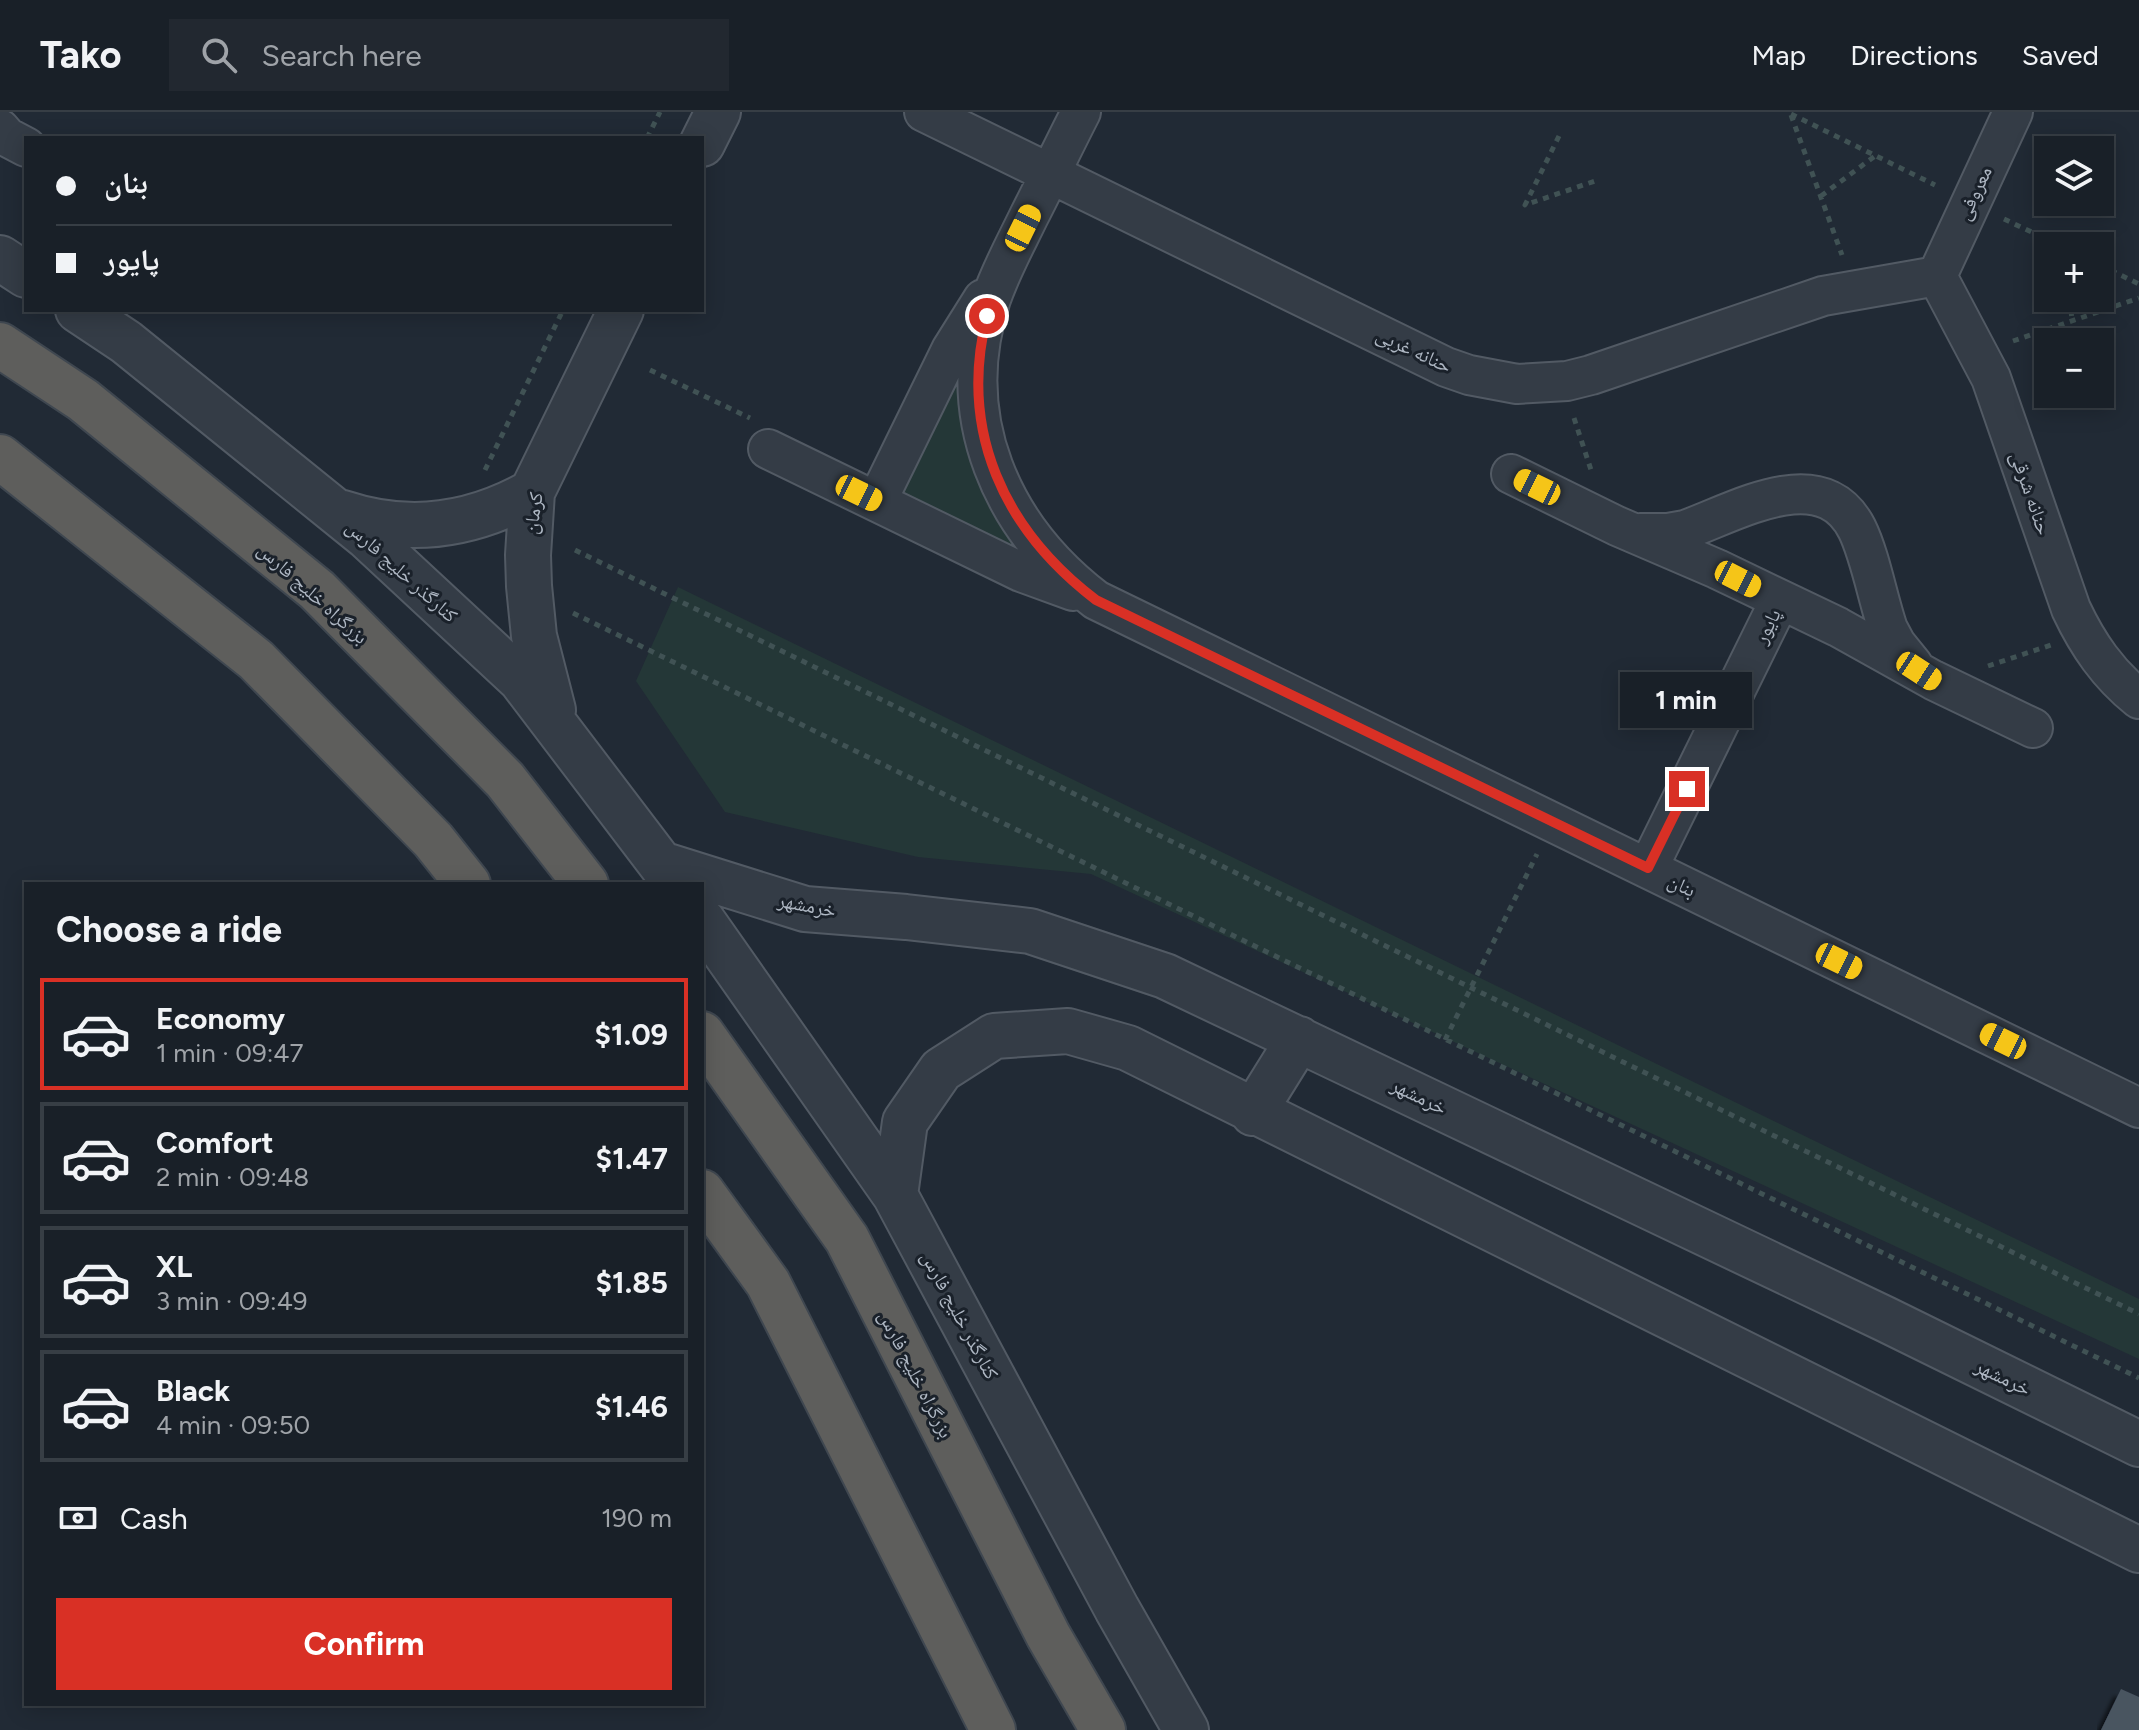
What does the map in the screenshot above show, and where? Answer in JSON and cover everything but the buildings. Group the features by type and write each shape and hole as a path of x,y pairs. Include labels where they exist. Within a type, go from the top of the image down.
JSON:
{"highway":[{"name":"بزرگراه خلیج فارس","path":"0,345 83,400 317,590 505,780 584,882"},
{"path":"0,457 256,660 433,840 466,882"},
{"name":"بزرگراه خلیج فارس","path":"704,1037 847,1239 1048,1635 1103,1730"},
{"path":"704,1195 768,1283 993,1730"}],"street":[{"path":"704,140 718,112"},
{"name":"حنانه غربی","path":"924,112 1446,367 1505,382 1542,384 1591,375 1823,296 1937,276"},
{"name":"بنان","path":"1081,112 1009,256 991,299 979,366 984,433 992,466 1023,527 1067,578 1096,600 2139,1108"},
{"name":"معروفی","path":"1937,276 2013,112"},
{"path":"0,129 7,137 24,146"},
{"path":"877,501 951,350 1009,256"},
{"path":"0,258 24,274"},
{"name":"حنانه شرقی","path":"1937,276 1991,378 2081,632 2109,672 2139,699"},
{"name":"کنارگذر خلیج فارس","path":"81,312 126,342 366,536 521,680 668,874"},
{"name":"کرمان","path":"559,732 534,636 528,555 532,492 620,312"},
{"path":"768,449 1021,572 1096,600"},
{"path":"1511,474 1838,627 2033,728"},
{"path":"335,511 380,523 427,526 484,515 509,506 532,492"},
{"path":"1633,532 1668,533 1783,494 1826,499 1839,507 1857,530 1883,615 1896,644 1919,671"},
{"path":"1699,525 1701,550 1717,569"},
{"name":"پایور","path":"1648,868 1780,600"},
{"path":"1838,627 1863,629 1883,615"},
{"name":"خرمشهر","path":"668,874 699,882"},
{"name":"خرمشهر","path":"704,883 805,909 1030,931 1165,976 2139,1444"},
{"name":"کنارگذر خلیج فارس","path":"704,923 895,1195 1117,1609 1186,1730"},
{"path":"895,1195 905,1122 941,1070 994,1036 1068,1031 1128,1048 1253,1113 2139,1550"},
{"path":"1253,1113 1299,1039"}],"path":[{"path":"648,136 660,112"},
{"path":"1842,255 1791,114 1935,185"},
{"path":"1559,136 1525,205 1595,181"},
{"path":"1821,196 1875,156"},
{"path":"2004,219 2034,233"},
{"path":"2114,272 2139,284"},
{"path":"2013,341 2139,298"},
{"path":"485,470 562,312"},
{"path":"2071,312 2072,321"},
{"path":"1572,412 1594,476"},
{"path":"575,550 2139,1314"},
{"path":"569,611 2139,1378"},
{"path":"1985,667 2052,644"},
{"path":"1445,1040 1541,847"}],"shaded area":[{"path":"960,365 964,420 975,469 995,516 1026,562 891,496"},
{"path":"678,587 2139,1299 2139,1359 1091,874 918,857 725,812 636,681"}],"route":[{"path":"987,316 979,366 979,400 992,466 1023,527 1043,553 1067,578 1096,600 1648,868 1687,789"}]}
